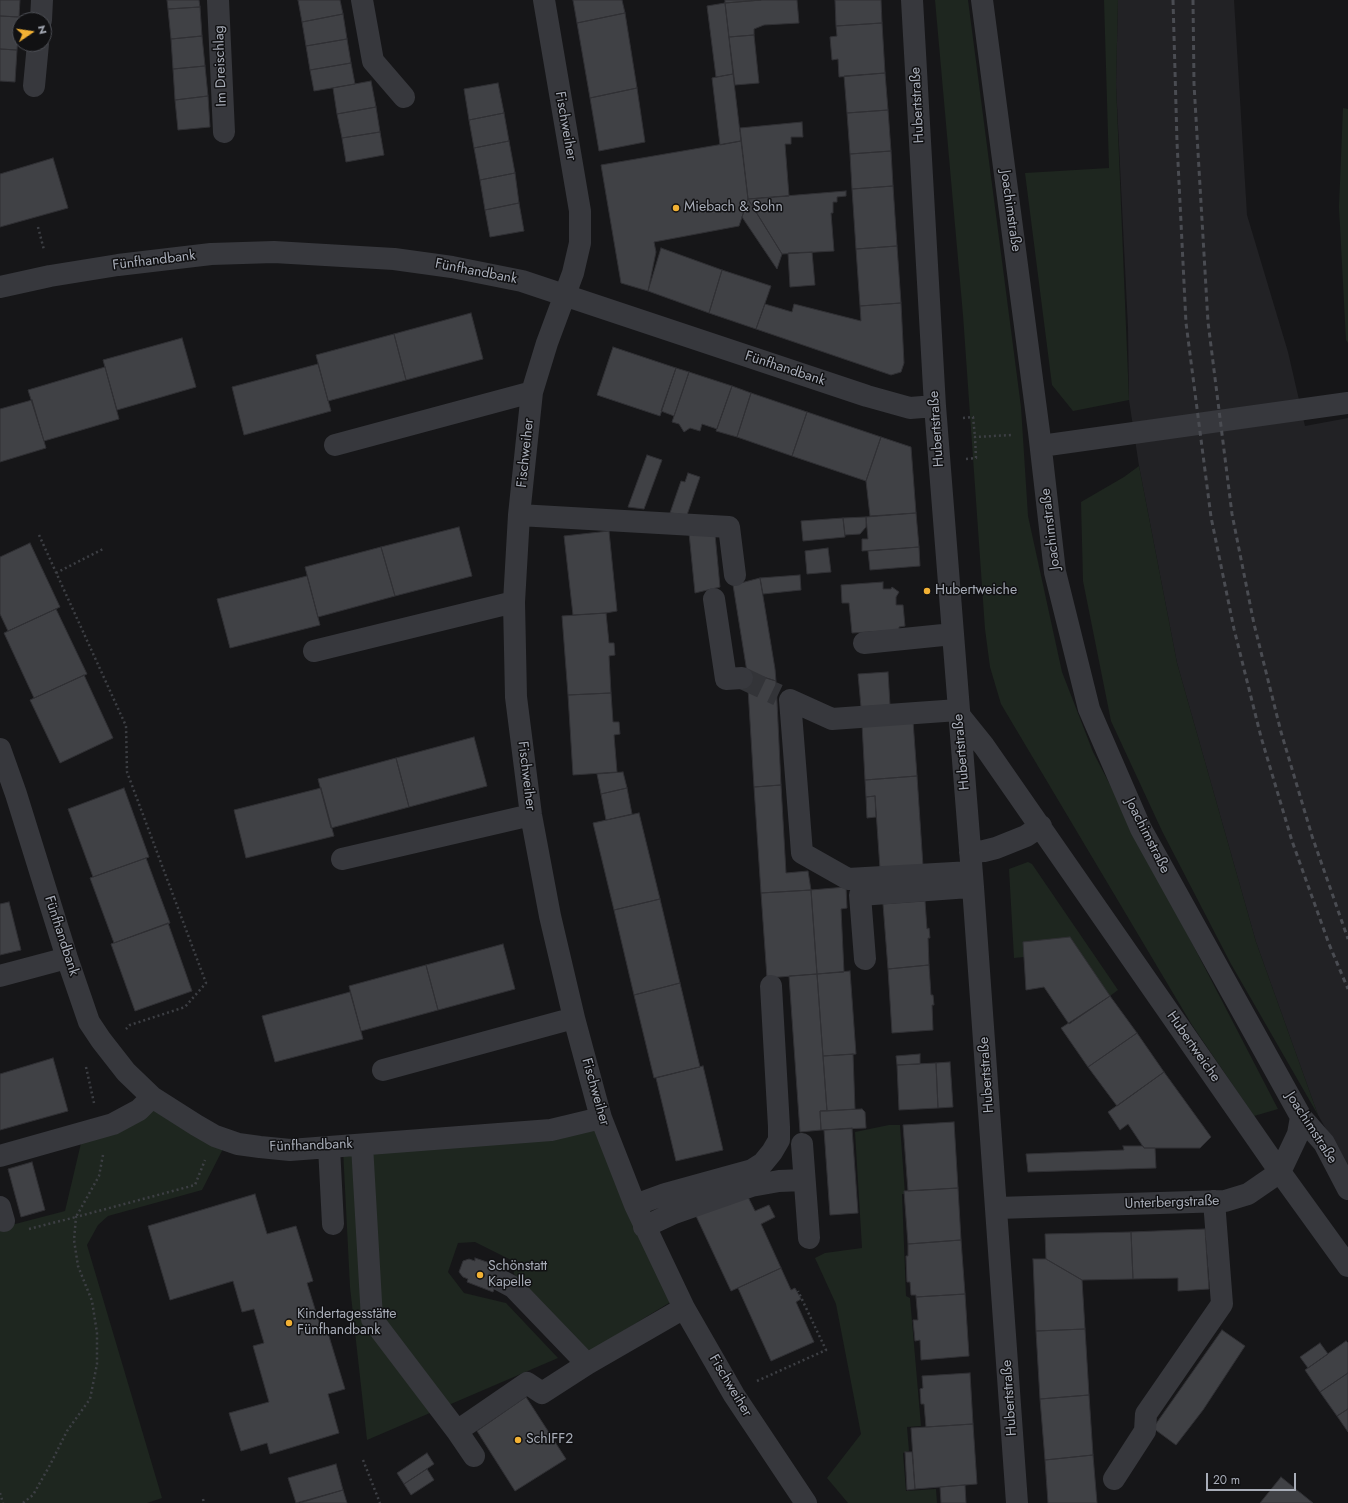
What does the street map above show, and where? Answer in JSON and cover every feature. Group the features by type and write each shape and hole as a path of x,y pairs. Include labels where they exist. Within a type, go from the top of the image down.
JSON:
{"street":[{"path":"41,12 42,0"},
{"name":"Im Dreischlag","path":"218,0 224,132"},
{"path":"362,0 373,61 404,97"},
{"name":"Fischweiher","path":"544,0 580,211 580,243 573,273 547,343 532,392 519,515 514,602 516,697 531,815 550,916 574,1018 601,1118 634,1205 684,1308 734,1395 806,1503"},
{"name":"Hubertstraße","path":"912,0 935,406 971,870 1017,1503"},
{"name":"Joachimstraße","path":"982,0 1041,446 1055,572 1089,709 1141,829 1301,1117 1324,1143 1348,1189"},
{"path":"34,86 37,52"},
{"name":"Fünfhandbank","path":"0,287 50,276 118,265 211,254 274,252 394,258 522,281 868,396 910,408 935,406"},
{"path":"335,445 532,392"},
{"path":"1041,446 1348,403"},
{"path":"519,515 729,527 735,575"},
{"path":"714,599 726,679 742,678"},
{"path":"314,651 514,602"},
{"path":"864,643 952,634"},
{"path":"959,712 832,719 784,698 802,853 848,879 971,870"},
{"name":"Hubertweiche","path":"959,712 1041,826 1280,1172 1348,1266"},
{"name":"Fünfhandbank","path":"0,749 8,796 68,958 89,1022 126,1072 152,1097 168,1108 215,1136 238,1144 290,1150 551,1130 601,1118"},
{"path":"342,859 531,815"},
{"path":"865,959 860,895 971,870 984,851 996,848 1026,836 1041,826"},
{"path":"0,976 68,958"},
{"path":"634,1205 665,1194 752,1170 763,1163 772,1152 779,1140 779,1128 771,986"},
{"path":"383,1070 574,1018"},
{"path":"0,1156 113,1124 139,1110 152,1097"},
{"path":"1280,1172 1298,1134 1301,1117"},
{"path":"802,1144 809,1238"},
{"path":"362,1145 372,1319 458,1431 474,1456"},
{"path":"329,1148 333,1224"},
{"name":"Unterbergstraße","path":"996,1208 1225,1201 1248,1194 1280,1172"},
{"path":"644,1227 674,1213 751,1186 778,1181 804,1180"},
{"path":"1114,1479 1145,1431 1146,1414 1222,1304 1214,1201"},
{"path":"498,1279 513,1287 587,1364"},
{"path":"458,1431 527,1383 542,1393 587,1364 684,1308"}],"path":[{"path":"972,417 976,458"},
{"path":"975,437 1018,434"},
{"path":"39,535 126,726 127,772 206,983 185,1007 130,1025 106,1046"},
{"path":"56,573 103,549"},
{"path":"23,1503 33,1495 67,1431 90,1399 97,1364 97,1333 92,1301 78,1266 74,1240 76,1217 194,1184 215,1136"},
{"path":"734,1395 756,1382 826,1350 798,1291"},
{"path":"363,1460 380,1503"},
{"path":"0,1493 3,1503"},
{"path":"203,1499 204,1503"}],"shaded area":[{"path":"935,0 968,0 1021,407 1028,516 1062,672 1093,752 1278,1109 1254,1116 1192,1025 1001,704 990,667 985,629 963,315"},
{"path":"1104,0 1118,0 1116,84 1129,400 1073,411 1052,385 1025,173 1109,168"},
{"path":"1118,0 1234,0 1247,215 1288,352 1305,426 1348,418 1348,1168 1318,1115 1256,942 1177,663 1139,466 1129,400 1128,328 1116,84"},
{"path":"1343,108 1348,109 1348,343 1346,340 1339,207"},
{"path":"1139,466 1177,663 1256,942 1318,1115 1231,964 1162,831 1111,721 1083,581 1081,502 1124,477"},
{"path":"1028,862 1032,864 1118,990 1110,996 1024,957 1014,958 1009,869"},
{"path":"157,1103 226,1143 202,1190 108,1216 98,1225 87,1245 162,1498 147,1503 0,1503 0,1228 65,1211 86,1122"},
{"path":"600,1120 677,1298 584,1355 514,1274 511,1260 475,1242 458,1243 448,1272 464,1293 506,1303 558,1358 367,1440 350,1287 343,1149"},
{"path":"889,1125 900,1125 905,1194 902,1194 906,1296 910,1298 921,1426 907,1427 909,1451 903,1453 906,1491 936,1489 937,1503 848,1503 827,1478 861,1434 836,1304 815,1258 825,1253 862,1248 855,1132"}],"building":[{"path":"0,0 20,0 19,12 12,12 12,17 0,16"},
{"path":"167,0 199,0 200,7 168,9"},
{"path":"298,0 340,0 343,14 302,22"},
{"path":"573,0 622,0 625,13 577,23"},
{"path":"725,0 761,0 725,3"},
{"path":"761,0 797,0 799,23 764,25 754,29 754,35 729,37 725,3"},
{"path":"835,0 881,0 882,23 836,26"},
{"path":"725,3 733,74 716,77 707,6"},
{"path":"200,7 202,36 171,39 168,9"},
{"path":"625,13 637,88 590,98 577,23"},
{"path":"343,14 347,39 306,46 302,22"},
{"path":"0,16 12,17 12,50 0,49"},
{"path":"882,23 885,73 839,77 838,59 832,60 830,37 837,36 836,26"},
{"path":"754,35 759,83 735,85 729,37"},
{"path":"202,36 205,66 173,69 171,39"},
{"path":"347,39 351,63 310,70 306,46"},
{"path":"0,49 12,50 12,52 17,52 15,82 0,81"},
{"path":"351,63 355,84 314,91 310,70"},
{"path":"205,66 208,96 175,100 173,69"},
{"path":"885,73 888,110 847,113 844,76"},
{"path":"733,74 741,141 720,145 712,78"},
{"path":"371,81 376,107 337,114 333,88"},
{"path":"498,83 504,113 469,120 464,89"},
{"path":"637,88 645,142 599,151 590,98"},
{"path":"208,96 210,127 178,130 175,100"},
{"path":"376,107 380,132 342,138 337,114"},
{"path":"888,110 891,151 850,154 847,113"},
{"path":"504,113 509,141 474,148 469,120"},
{"path":"802,122 803,137 791,137 791,144 785,144 789,196 748,199 740,128"},
{"path":"380,132 384,155 346,162 342,138"},
{"path":"509,141 515,173 480,180 474,148"},
{"name":"Miebach & Sohn","path":"741,141 748,199 739,226 654,242 656,252 648,291 621,283 601,165"},
{"path":"891,151 893,186 852,189 850,154"},
{"path":"53,158 68,208 0,227 0,174"},
{"path":"515,173 519,203 485,210 480,180"},
{"path":"893,186 897,246 856,249 852,189"},
{"path":"846,191 846,196 837,197 837,202 833,202 833,213 831,213 834,251 782,254 748,199"},
{"path":"748,199 782,254 777,269 742,217"},
{"path":"519,203 524,231 490,237 485,210"},
{"path":"897,246 901,303 860,306 856,249"},
{"path":"661,248 722,270 709,313 648,291"},
{"path":"812,252 815,285 790,287 788,253"},
{"path":"722,270 771,286 756,329 709,313"},
{"path":"901,303 904,363 901,372 891,375 756,329 765,304 792,312 794,304 861,321 860,306"},
{"path":"471,313 483,359 406,380 394,334"},
{"path":"394,334 406,380 328,401 316,355"},
{"path":"182,338 196,387 117,410 103,360"},
{"path":"613,347 676,368 660,416 597,395"},
{"path":"318,364 331,411 244,435 232,387"},
{"path":"105,367 119,419 44,441 28,390"},
{"path":"676,368 689,372 674,416 661,411"},
{"path":"689,372 732,386 717,429 702,424 700,431 690,428 684,432 679,424 672,422"},
{"path":"732,386 751,393 737,437 716,431"},
{"path":"751,393 807,412 792,456 737,437"},
{"path":"32,400 46,448 0,462 0,409"},
{"path":"807,412 881,437 866,481 792,456"},
{"path":"881,437 911,447 916,513 870,516 866,481"},
{"path":"647,455 662,460 644,509 628,507"},
{"path":"688,473 700,477 687,515 670,513 681,481 685,482"},
{"path":"916,513 919,547 862,551 862,539 868,539 866,517"},
{"path":"866,517 866,527 860,534 845,535 843,518"},
{"path":"843,518 845,537 803,541 801,521"},
{"path":"459,527 472,576 395,596 381,547"},
{"path":"609,531 617,611 573,615 564,536"},
{"path":"689,533 715,534 720,587 695,593"},
{"path":"30,543 60,607 8,631 0,614 0,557"},
{"path":"381,547 395,596 318,617 305,567"},
{"path":"919,547 920,566 870,570 868,551"},
{"path":"828,548 831,572 807,574 805,551"},
{"path":"800,575 801,590 763,594 760,578"},
{"path":"307,576 320,625 230,648 217,599"},
{"path":"760,578 776,681 747,672 733,585"},
{"path":"883,582 883,589 891,589 892,587 899,592 896,597 896,605 903,605 905,626 899,627 899,630 852,633 849,603 842,603 841,585"},
{"path":"56,609 87,674 34,698 4,633"},
{"path":"606,613 609,643 614,643 615,655 609,656 611,693 568,695 562,616"},
{"path":"747,672 776,681 781,785 754,787"},
{"path":"888,672 890,705 861,707 858,674"},
{"path":"84,675 113,738 60,763 30,700"},
{"path":"611,693 613,722 619,722 620,734 614,735 617,772 573,775 568,695"},
{"path":"913,721 917,776 865,780 862,724"},
{"path":"474,737 487,786 409,807 396,758"},
{"path":"396,758 409,807 331,828 318,779"},
{"path":"623,772 627,788 601,794 597,774"},
{"path":"917,776 923,866 880,869 875,796 866,797 865,780"},
{"path":"781,785 786,873 808,871 811,890 761,893 754,787"},
{"path":"124,788 149,857 93,877 68,809"},
{"path":"321,788 334,836 246,858 234,810"},
{"path":"627,788 632,814 606,820 601,794"},
{"path":"875,796 876,817 867,818 866,797"},
{"path":"639,813 660,899 614,910 593,823"},
{"path":"146,858 170,923 114,943 90,878"},
{"path":"846,887 847,908 841,909 844,972 817,974 811,890"},
{"path":"811,890 817,974 767,978 761,893"},
{"path":"660,899 680,983 634,995 614,910"},
{"path":"925,901 927,929 929,928 930,938 928,938 929,965 888,969 883,904"},
{"path":"9,902 21,950 0,955 0,904"},
{"path":"168,923 192,991 135,1011 111,944"},
{"path":"1070,937 1110,996 1069,1024 1044,987 1026,990 1023,942"},
{"path":"503,944 515,989 438,1010 426,965"},
{"path":"426,965 438,1010 361,1031 349,986"},
{"path":"929,965 931,995 933,995 934,1005 932,1005 933,1030 892,1033 888,969"},
{"path":"850,971 856,1054 823,1056 817,974"},
{"path":"817,974 827,1111 820,1111 821,1130 800,1132 789,976"},
{"path":"680,983 700,1067 654,1078 634,995"},
{"path":"350,992 363,1039 275,1062 262,1016"},
{"path":"1110,996 1137,1033 1088,1067 1061,1028"},
{"path":"1137,1033 1164,1072 1117,1106 1088,1067"},
{"path":"853,1054 855,1109 827,1111 823,1056"},
{"path":"920,1054 920,1064 897,1065 896,1056"},
{"path":"53,1058 68,1111 0,1130 0,1074"},
{"path":"950,1062 953,1107 938,1108 936,1063"},
{"path":"936,1063 938,1108 899,1110 897,1065"},
{"path":"703,1066 723,1150 676,1161 656,1078"},
{"path":"1164,1072 1211,1137 1200,1148 1144,1148 1128,1124 1120,1130 1108,1112"},
{"path":"862,1109 865,1112 866,1128 821,1130 820,1111"},
{"path":"954,1122 958,1188 908,1191 903,1125"},
{"path":"852,1128 858,1213 830,1215 824,1130"},
{"path":"1123,1146 1143,1146 1144,1148 1155,1148 1156,1168 1028,1172 1026,1154 1124,1150"},
{"path":"32,1162 45,1210 21,1217 8,1169"},
{"path":"958,1188 961,1240 908,1244 904,1191"},
{"path":"746,1193 755,1211 769,1205 775,1217 761,1224 781,1268 731,1291 696,1216"},
{"name":"Kindertagesstätte Fünfhandbank","path":"255,1194 267,1234 296,1226 313,1281 307,1283 323,1335 328,1333 345,1389 328,1394 339,1433 270,1454 267,1443 241,1451 229,1413 269,1402 253,1346 264,1343 254,1309 242,1312 233,1281 170,1300 148,1226"},
{"path":"1205,1229 1209,1289 1178,1291 1178,1278 1133,1279 1131,1232"},
{"path":"1131,1232 1133,1279 1082,1280 1046,1259 1045,1234"},
{"path":"961,1240 965,1294 916,1297 916,1295 911,1295 910,1282 907,1282 906,1256 908,1256 908,1244"},
{"name":"Schönstatt Kapelle","path":"475,1258 502,1267 493,1292 467,1282 468,1279 463,1277 459,1272 463,1261 469,1259 475,1261"},
{"path":"1033,1259 1046,1259 1082,1280 1085,1329 1036,1331"},
{"path":"781,1268 791,1290 795,1288 801,1299 796,1302 814,1342 771,1361 738,1288"},
{"path":"965,1294 969,1356 921,1360 920,1340 915,1341 913,1320 918,1320 916,1297"},
{"path":"1085,1329 1089,1395 1040,1399 1036,1331"},
{"path":"1222,1330 1245,1346 1203,1410 1176,1445 1153,1428"},
{"path":"1346,1341 1348,1343 1348,1373 1320,1392 1305,1370"},
{"path":"1320,1343 1328,1354 1308,1368 1300,1357"},
{"path":"970,1373 973,1424 926,1427 924,1404 921,1404 920,1389 923,1388 922,1376"},
{"path":"1348,1373 1348,1409 1337,1416 1320,1392"},
{"path":"1089,1395 1093,1455 1045,1460 1040,1399"},
{"name":"SchIFF2","path":"526,1397 566,1459 515,1491 477,1431"},
{"path":"1348,1409 1348,1432 1337,1416"},
{"path":"973,1424 977,1484 915,1489 911,1428"},
{"path":"905,1452 912,1452 915,1489 907,1490"},
{"path":"427,1453 434,1464 404,1484 397,1473"},
{"path":"1093,1455 1097,1503 1048,1503 1045,1460"},
{"path":"336,1464 343,1490 296,1503 288,1478"},
{"path":"427,1469 434,1480 411,1495 404,1484"},
{"path":"1281,1477 1313,1503 1260,1503"},
{"path":"965,1485 966,1503 941,1503 940,1487"},
{"path":"343,1490 347,1503 300,1503"}],"tunnel":[{"path":"742,678 778,695"}],"railway":[{"path":"1173,0 1177,142 1186,323 1211,517 1234,629 1261,737 1292,841 1329,944 1348,989"},
{"path":"1193,0 1194,84 1208,322 1232,514 1254,624 1281,732 1312,836 1348,939"}],"place":[{"name":"Miebach & Sohn","path":"676,208"},
{"name":"Hubertweiche","path":"927,591"},
{"name":"Schönstatt Kapelle","path":"480,1275"},
{"name":"Kindertagesstätte Fünfhandbank","path":"289,1323"},
{"name":"SchIFF2","path":"518,1440"}]}
